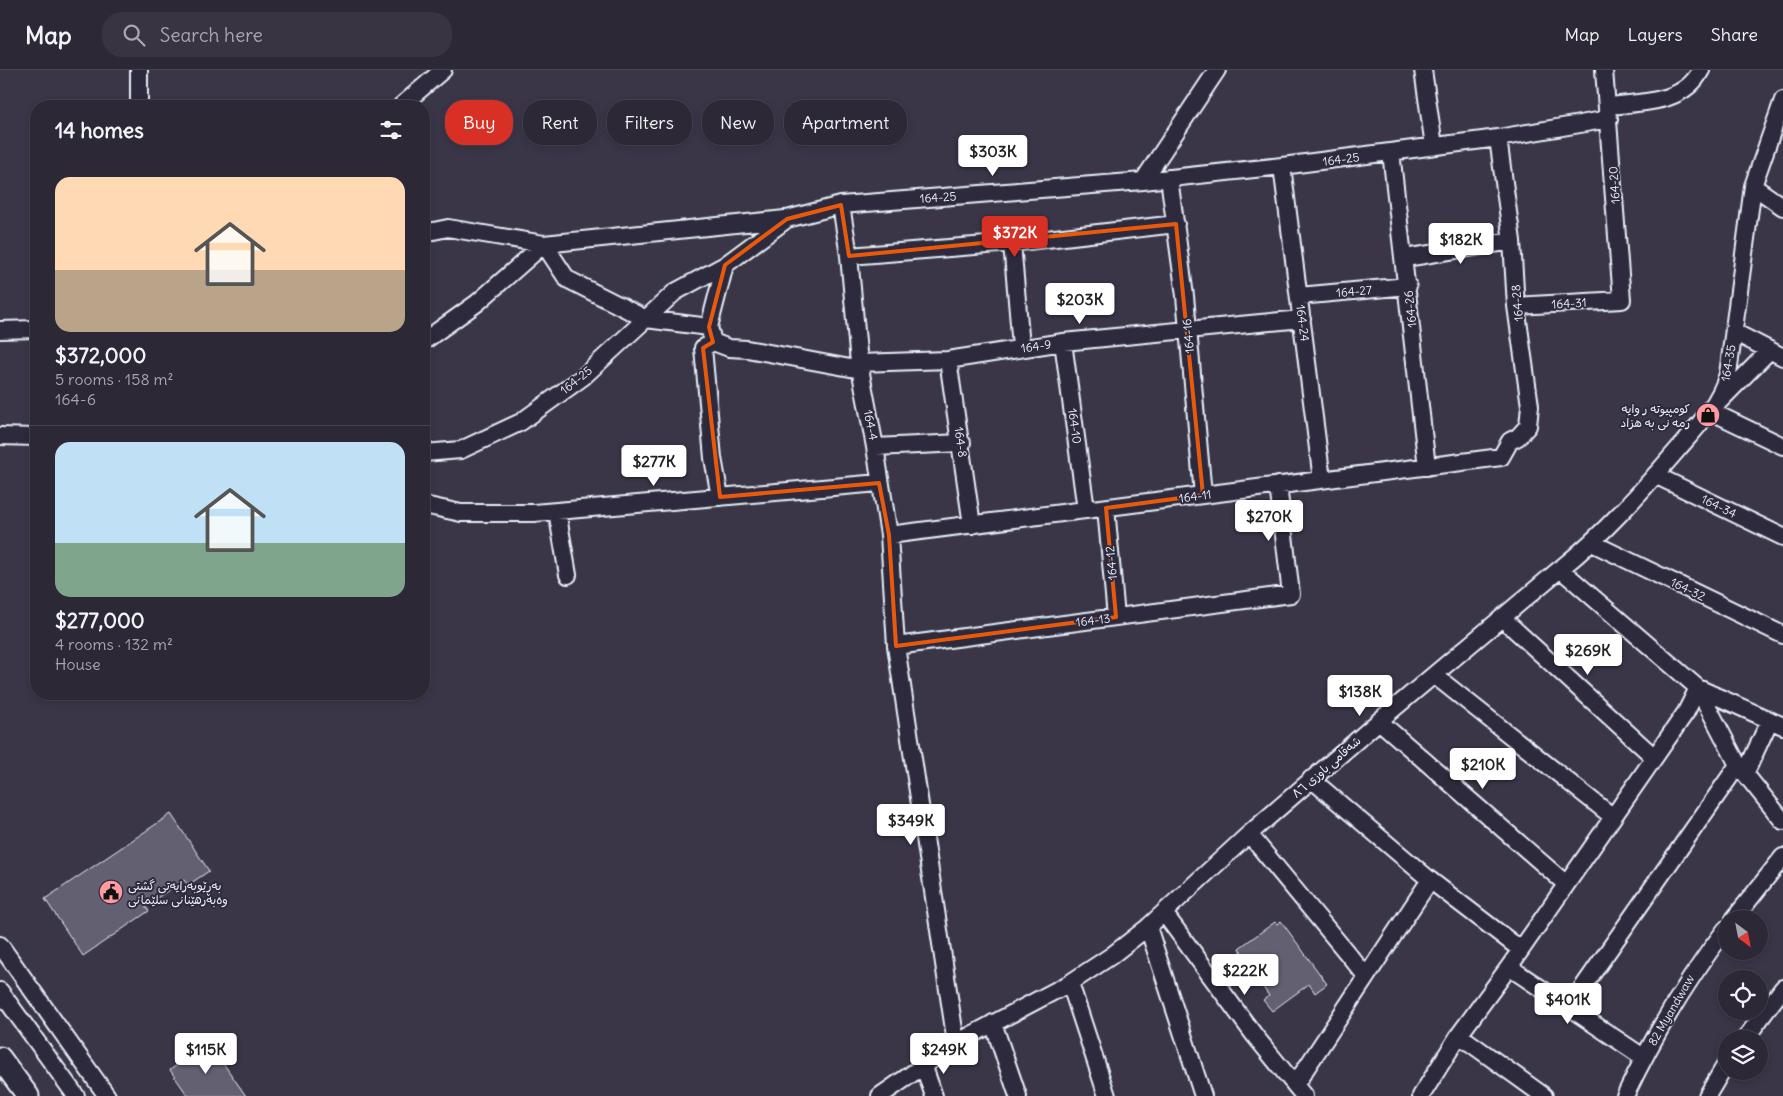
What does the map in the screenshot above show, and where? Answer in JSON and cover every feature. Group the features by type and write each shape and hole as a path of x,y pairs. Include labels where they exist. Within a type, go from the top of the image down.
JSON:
{"main road":[{"path":"0,1058 28,1096"}],"street":[{"path":"139,70 139,100"},
{"path":"408,100 444,70"},
{"path":"1423,70 1434,146"},
{"name":"164-20","path":"1604,70 1609,113 1622,300"},
{"name":"164-25","path":"430,453 461,450 522,422 582,377 675,292 725,265 787,218 841,205 1143,181 1282,166 1498,138 1609,113 1677,94 1689,86 1700,70"},
{"path":"1143,181 1221,71"},
{"name":"164-35","path":"1560,569 1592,543 1656,476 1710,411 1721,393 1728,374 1753,186 1783,100"},
{"name":"164-28","path":"1498,138 1512,241 1516,306 1530,418 1524,433 1510,441 1501,457"},
{"name":"164-26","path":"1391,152 1405,258 1427,467"},
{"name":"164-24","path":"1282,166 1322,480"},
{"name":"164-16","path":"1169,178 1188,329 1203,495"},
{"path":"1753,186 1783,207"},
{"name":"164-4","path":"841,205 849,256 860,366 889,535 896,646 956,1043"},
{"path":"430,232 448,228 544,244 787,218"},
{"path":"849,256 1012,243 1176,224"},
{"path":"1405,258 1512,241"},
{"path":"1012,243 1021,347"},
{"path":"430,337 477,304 544,244"},
{"name":"164-9","path":"544,244 567,279 646,319 711,335 729,348 860,366 948,360 1021,347 1063,342 1302,319"},
{"path":"720,497 714,458 703,348 711,335 725,265"},
{"name":"164-27","path":"1299,296 1408,286"},
{"name":"164-31","path":"1516,306 1622,300"},
{"path":"0,330 30,329"},
{"path":"1734,332 1776,353 1710,411 1783,446"},
{"name":"164-10","path":"1063,342 1086,510"},
{"name":"164-8","path":"948,360 962,443 972,525"},
{"path":"0,436 30,437"},
{"path":"875,447 962,443"},
{"name":"164-11","path":"889,535 1501,457"},
{"name":"164-34","path":"1656,476 1783,537"},
{"path":"430,506 461,513 511,514 879,483"},
{"name":"164-13","path":"896,646 1291,594 1278,485"},
{"name":"164-12","path":"1106,508 1116,617"},
{"path":"557,511 568,575"},
{"name":"164-32","path":"1592,543 1783,636"},
{"path":"1560,569 1698,688 1776,723 1568,1007"},
{"name":"شەقامی باوزی ٨٦","path":"880,1096 923,1064 956,1043 1070,983 1111,956 1148,927 1311,779 1560,569"},
{"path":"1502,618 1654,757"},
{"path":"1434,675 1612,817"},
{"path":"1420,1096 1459,1035 1509,967 1686,712 1698,688"},
{"path":"1698,688 1742,769 1783,821"},
{"path":"1379,721 1566,884"},
{"path":"1311,779 1430,880 1520,950"},
{"path":"1249,834 1366,976"},
{"path":"1741,910 1783,857"},
{"path":"1164,912 1255,1036 1300,1091 1366,976 1430,880"},
{"path":"1148,927 1203,1096"},
{"name":"82 Myandwaw","path":"1625,1096 1644,1057 1695,969 1718,939"},
{"path":"0,945 107,1096"},
{"path":"1509,967 1644,1057"},
{"path":"1070,983 1107,1096"},
{"path":"1752,1030 1783,988"},
{"path":"0,991 76,1096"},
{"path":"993,1023 1018,1096"},
{"path":"1459,1035 1544,1096"},
{"path":"923,1064 934,1096"},
{"path":"1707,1096 1718,1077"}],"highlighted area":[{"path":"841,205 849,256 1176,224 1203,495 1106,508 1116,617 896,646 889,535 879,483 720,497 703,348 713,342 709,327 725,265 787,219"}],"building":[{"name":"بەڕێوبەرایەتی گشتی وەبەرهێنانی سلێمانی","path":"171,814 209,871 188,885 184,880 145,906 149,911 83,956 45,899"},
{"path":"1281,921 1327,984 1315,993 1309,984 1272,1011 1263,1000 1269,996 1254,974 1248,979 1241,970 1237,972 1229,962 1242,952 1239,948 1275,922 1277,924"},
{"path":"209,1043 246,1096 188,1096 170,1070"}],"place":[{"name":"کومپیوته ر وایه رمه نی به هزاد","path":"1708,415"},
{"name":"بەڕێوبەرایەتی گشتی وەبەرهێنانی سلێمانی","path":"111,892"}]}
